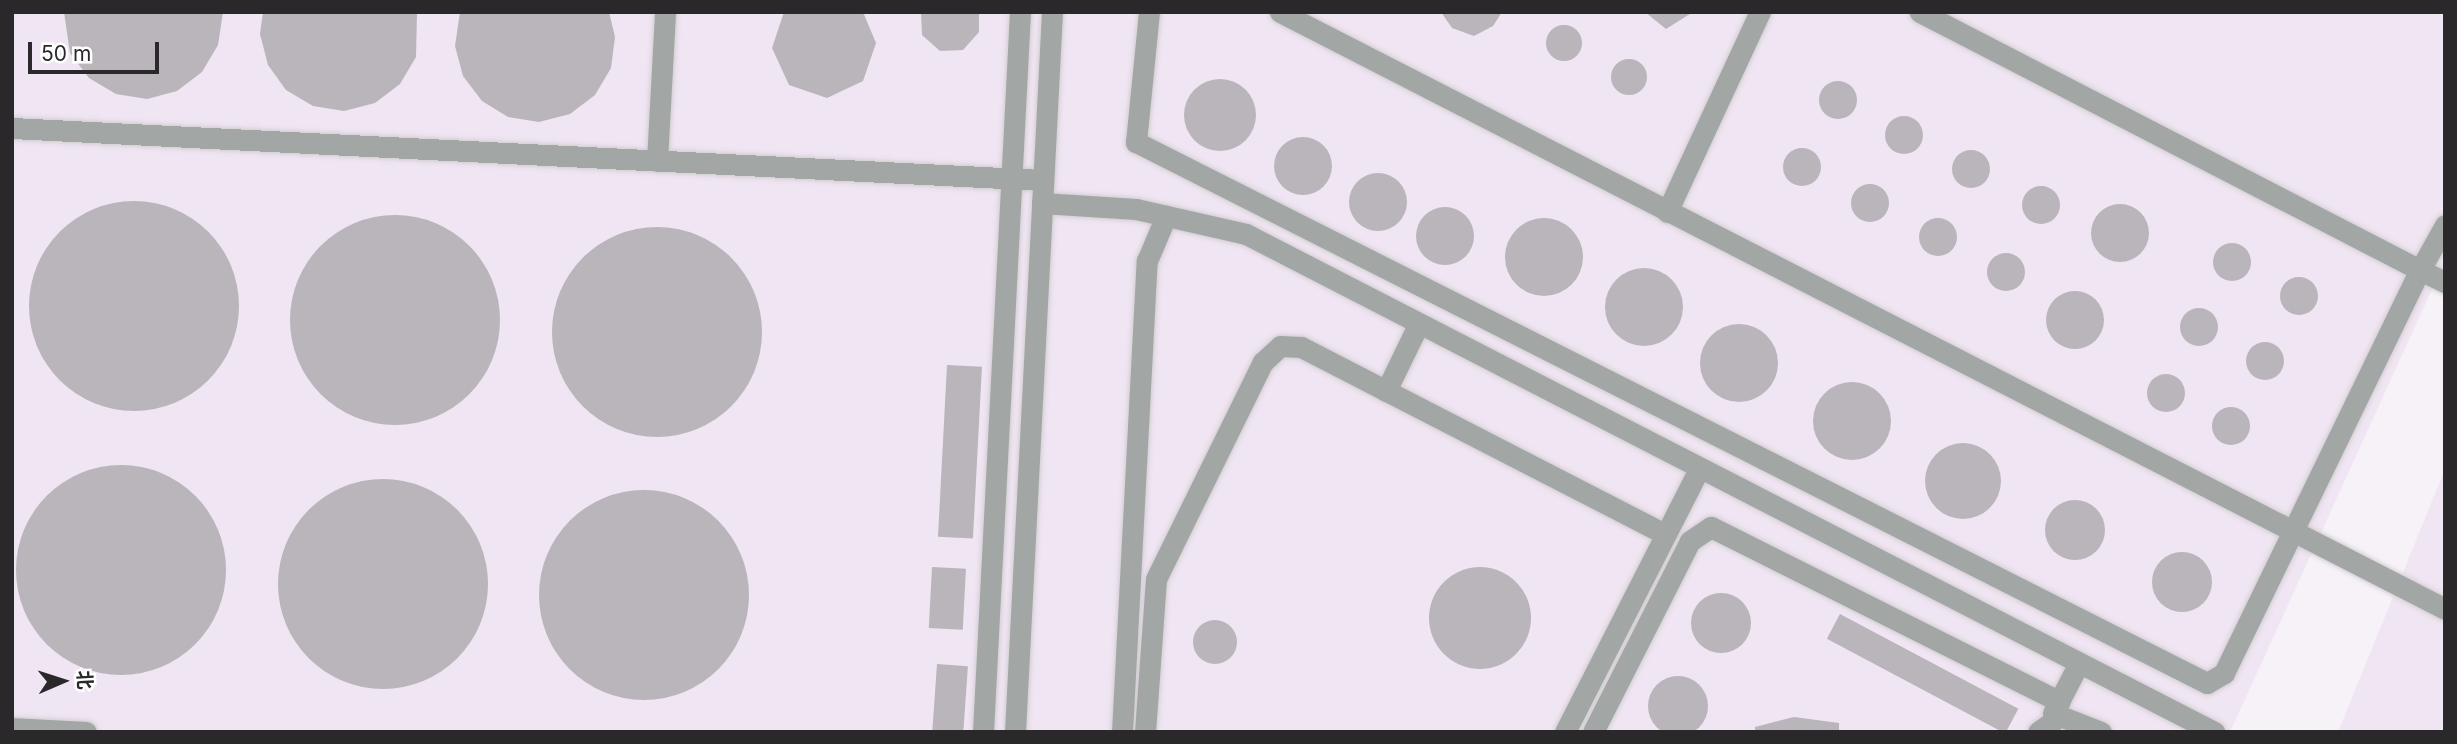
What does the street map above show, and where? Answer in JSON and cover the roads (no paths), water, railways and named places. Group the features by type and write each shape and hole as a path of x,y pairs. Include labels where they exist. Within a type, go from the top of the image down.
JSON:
{"lane":[{"path":"657,161 664,12"},
{"path":"983,732 1020,12"},
{"path":"1015,732 1052,12"},
{"path":"1149,12 1136,142 2207,683 2224,673 2420,270 2445,225"},
{"path":"1280,12 2292,535 2445,609"},
{"path":"1667,212 1760,12"},
{"path":"1920,12 2445,282"},
{"path":"12,128 1043,180"},
{"path":"1042,203 1166,216 1246,234 1418,326 2078,665 2214,732"},
{"path":"1122,732 1147,261 1166,216"},
{"path":"1386,391 1418,326"},
{"path":"1145,732 1156,579 1263,362 1280,346 1301,347 1665,534"},
{"path":"1564,732 1699,469"},
{"path":"1593,732 1690,541 1711,527 2050,717 2067,716 2101,732"},
{"path":"2050,717 2078,665"},
{"path":"12,728 86,732"}]}
